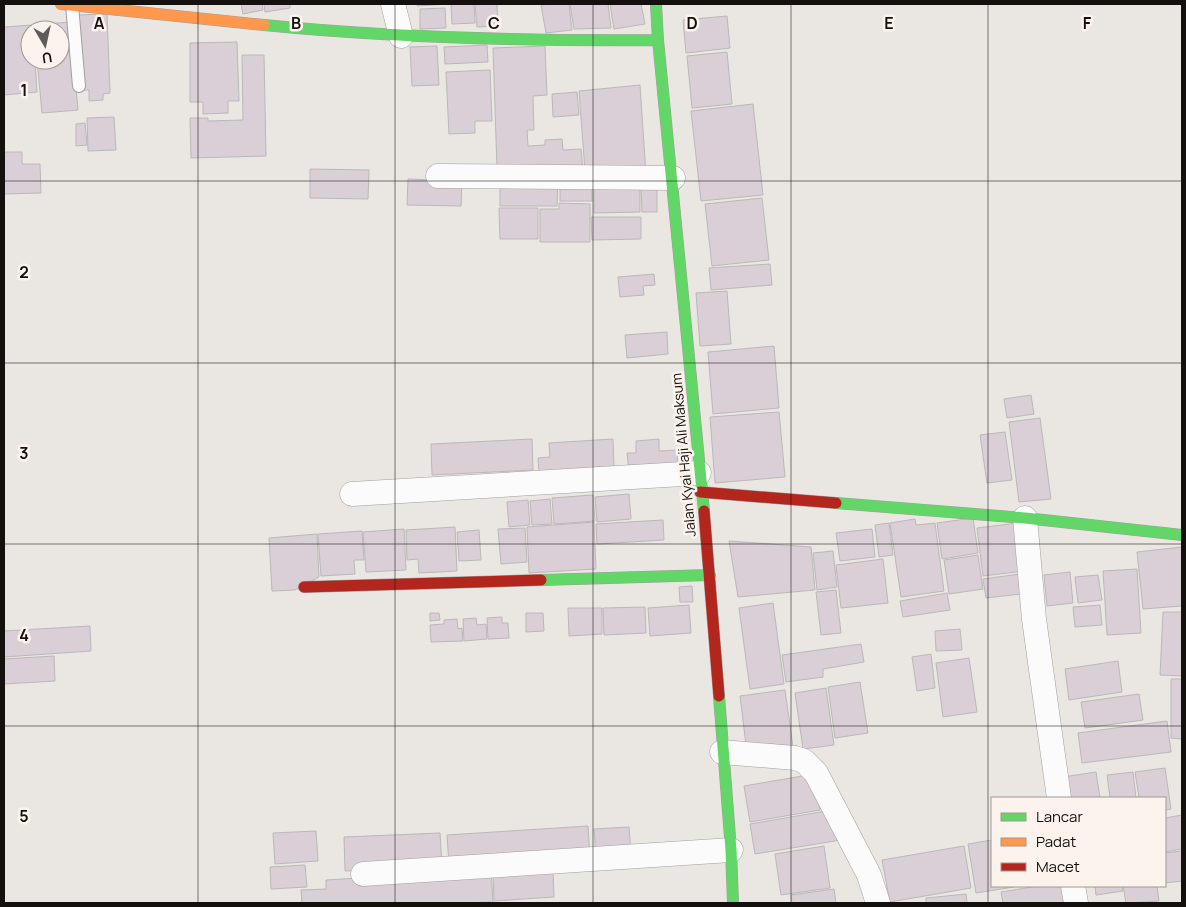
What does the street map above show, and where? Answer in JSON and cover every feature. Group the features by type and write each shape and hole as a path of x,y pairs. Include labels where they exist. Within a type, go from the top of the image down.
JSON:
{"street":[{"path":"67,4 202,12 401,36 543,41 658,40"},
{"path":"393,4 401,36"},
{"name":"Jalan Kyai Haji Ali Maksum","path":"656,4 710,575 722,752 731,850 733,903"},
{"path":"438,176 673,178"},
{"path":"352,494 700,483 1182,535"},
{"path":"1024,518 1034,619 1059,797"},
{"path":"304,587 710,575"},
{"path":"722,752 795,758 810,765 816,773 869,875 878,903"},
{"path":"363,874 731,850"},
{"path":"1073,887 1076,903"}],"lane":[{"path":"67,4 79,86"}],"building":[{"path":"241,4 262,4 263,10 243,14"},
{"path":"264,4 290,4 290,8 265,12"},
{"path":"417,4 449,4 417,6"},
{"path":"451,4 474,4 475,23 452,24"},
{"path":"475,4 497,4 498,26 477,27"},
{"path":"569,4 572,30 546,33 541,5"},
{"path":"570,4 608,4 611,28 574,29"},
{"path":"610,4 641,4 645,24 614,29"},
{"path":"445,8 446,28 420,29 420,9"},
{"path":"107,14 110,93 103,94 103,100 89,101 89,90 81,90 78,15"},
{"path":"727,16 730,48 686,53 683,20"},
{"path":"70,22 78,110 42,113 38,70 70,70"},
{"path":"20,26 20,70 36,70 37,92 4,95 4,27"},
{"path":"237,42 239,101 228,101 228,113 203,114 203,102 190,102 190,43"},
{"path":"487,45 488,62 445,64 444,47"},
{"path":"437,46 439,85 412,86 410,47"},
{"path":"545,46 547,95 533,96 534,130 527,130 528,146 545,145 545,140 562,139 563,150 581,149 583,171 497,169 493,48"},
{"path":"727,52 732,104 692,108 687,56"},
{"path":"242,55 264,55 266,156 191,158 190,118 208,118 208,121 243,120"},
{"path":"490,70 492,121 475,121 475,133 449,134 446,72"},
{"path":"640,85 646,175 585,171 579,91"},
{"path":"577,92 579,115 553,117 552,94"},
{"path":"753,104 763,195 701,201 691,111"},
{"path":"114,117 116,150 88,151 87,118"},
{"path":"85,123 87,145 76,146 76,124"},
{"path":"4,152 22,152 22,164 40,164 41,193 4,194"},
{"path":"310,169 369,170 368,199 310,198"},
{"path":"408,179 462,181 461,206 407,205"},
{"path":"558,180 557,206 500,206 500,185"},
{"path":"640,184 640,212 594,213 594,185"},
{"path":"560,185 592,185 592,201 560,201"},
{"path":"641,187 657,187 657,212 642,212"},
{"path":"762,198 769,260 712,266 705,204"},
{"path":"559,203 590,204 590,242 540,242 540,209 559,209"},
{"path":"499,208 538,208 538,239 500,239"},
{"path":"591,217 641,217 641,239 592,240"},
{"path":"770,264 772,285 711,290 709,268"},
{"path":"654,274 655,285 643,286 644,295 620,297 618,277"},
{"path":"727,291 731,344 700,346 696,293"},
{"path":"667,332 668,354 627,358 625,335"},
{"path":"774,346 779,408 713,414 708,352"},
{"path":"1031,395 1034,414 1007,418 1004,399"},
{"path":"779,412 785,477 715,483 710,417"},
{"path":"1040,418 1051,499 1019,502 1009,422"},
{"path":"1005,432 1012,480 987,483 980,435"},
{"path":"532,439 533,470 432,475 431,444"},
{"path":"613,439 614,468 539,473 538,458 550,457 549,443"},
{"path":"659,439 659,451 677,450 678,469 629,471 627,453 636,453 636,441"},
{"path":"629,494 631,519 597,522 595,497"},
{"path":"593,495 595,521 554,524 552,498"},
{"path":"550,499 552,524 532,525 530,501"},
{"path":"528,500 530,525 509,527 507,502"},
{"path":"973,518 978,553 942,559 937,523"},
{"path":"915,519 916,525 935,523 944,591 901,597 890,523"},
{"path":"663,520 664,540 597,544 596,524"},
{"path":"594,522 596,569 529,573 527,527"},
{"path":"889,523 893,555 879,557 875,525"},
{"path":"1018,523 1024,571 983,576 977,528"},
{"path":"455,527 457,571 419,573 418,559 407,560 406,530"},
{"path":"525,528 527,562 501,564 498,529"},
{"path":"404,529 406,570 366,572 363,532"},
{"path":"872,529 875,557 840,561 836,533"},
{"path":"479,530 481,560 459,561 457,532"},
{"path":"362,531 364,560 354,560 355,574 321,576 318,534"},
{"path":"317,534 319,577 295,590 272,591 269,538"},
{"path":"729,541 811,547 815,590 738,597"},
{"path":"1182,547 1182,606 1143,609 1137,552"},
{"path":"833,551 837,587 817,590 813,553"},
{"path":"978,555 983,589 949,594 944,560"},
{"path":"883,559 888,603 841,608 836,565"},
{"path":"1137,569 1141,633 1107,635 1103,571"},
{"path":"1070,572 1073,603 1047,606 1044,575"},
{"path":"1027,573 1030,593 986,598 983,579"},
{"path":"1098,575 1102,600 1078,603 1075,577"},
{"path":"692,586 693,602 680,602 679,587"},
{"path":"836,590 841,633 821,635 816,592"},
{"path":"947,593 950,610 903,617 900,601"},
{"path":"773,603 784,684 750,689 739,608"},
{"path":"689,605 691,633 650,636 648,608"},
{"path":"1100,605 1102,625 1075,627 1073,607"},
{"path":"645,607 646,633 604,635 603,608"},
{"path":"568,608 602,608 602,634 569,636"},
{"path":"1163,612 1182,612 1182,676 1160,675"},
{"path":"430,613 439,613 440,620 430,621"},
{"path":"526,613 543,613 544,631 526,632"},
{"path":"502,617 502,623 508,623 509,638 488,639 487,618"},
{"path":"476,618 477,625 486,624 487,639 464,641 463,619"},
{"path":"457,619 458,629 462,628 463,641 431,642 430,625 444,624 444,620"},
{"path":"90,626 91,651 4,657 4,631"},
{"path":"960,629 962,650 936,651 935,631"},
{"path":"861,644 864,662 823,669 823,677 786,682 782,655"},
{"path":"931,654 935,688 917,691 912,657"},
{"path":"54,656 55,681 4,684 4,659"},
{"path":"969,658 977,712 943,717 936,663"},
{"path":"1118,661 1122,692 1069,700 1065,669"},
{"path":"1171,679 1182,679 1182,739 1171,738"},
{"path":"860,682 868,733 835,738 828,687"},
{"path":"826,688 834,745 803,749 795,693"},
{"path":"785,690 793,747 747,753 740,696"},
{"path":"1139,694 1143,720 1085,728 1081,702"},
{"path":"1167,721 1171,752 1082,763 1078,733"},
{"path":"1165,768 1171,809 1166,810 1166,797 1139,797 1135,772"},
{"path":"1096,772 1100,797 1067,797 1063,777"},
{"path":"1133,772 1136,797 1110,797 1107,775"},
{"path":"814,774 820,810 750,822 744,786"},
{"path":"826,811 841,840 755,854 750,824"},
{"path":"1182,815 1182,849 1166,852 1166,818"},
{"path":"588,826 590,857 449,865 447,835"},
{"path":"629,827 631,854 596,857 594,829"},
{"path":"316,831 318,861 275,864 273,833"},
{"path":"440,833 442,867 345,871 344,837"},
{"path":"991,840 991,887 1014,887 976,893 968,844"},
{"path":"824,846 830,888 781,895 775,854"},
{"path":"964,846 971,888 890,902 882,860"},
{"path":"1182,851 1182,881 1166,883 1166,853"},
{"path":"305,865 307,887 271,889 270,867"},
{"path":"491,870 493,902 302,903 301,890 326,889 326,880"},
{"path":"553,870 554,897 494,901 493,873"},
{"path":"1032,887 1065,887 1068,903 1003,903 1001,892"},
{"path":"1095,887 1122,887 1123,891 1096,895"},
{"path":"1123,887 1157,887 1159,901 1126,903"},
{"path":"834,889 836,903 792,903 791,895"},
{"path":"966,894 967,903 926,903 926,898"}],"traffic: fast":[{"path":"656,4 704,511"},
{"path":"264,25 362,33 461,38 658,40"},
{"path":"836,503 1025,518 1182,535"},
{"path":"541,580 710,575"},
{"path":"719,696 731,850 733,903"}],"traffic: slow":[{"path":"61,4 264,25"}],"traffic: jam":[{"path":"700,492 836,503"},
{"path":"704,511 719,696"},
{"path":"304,587 541,580"}]}
